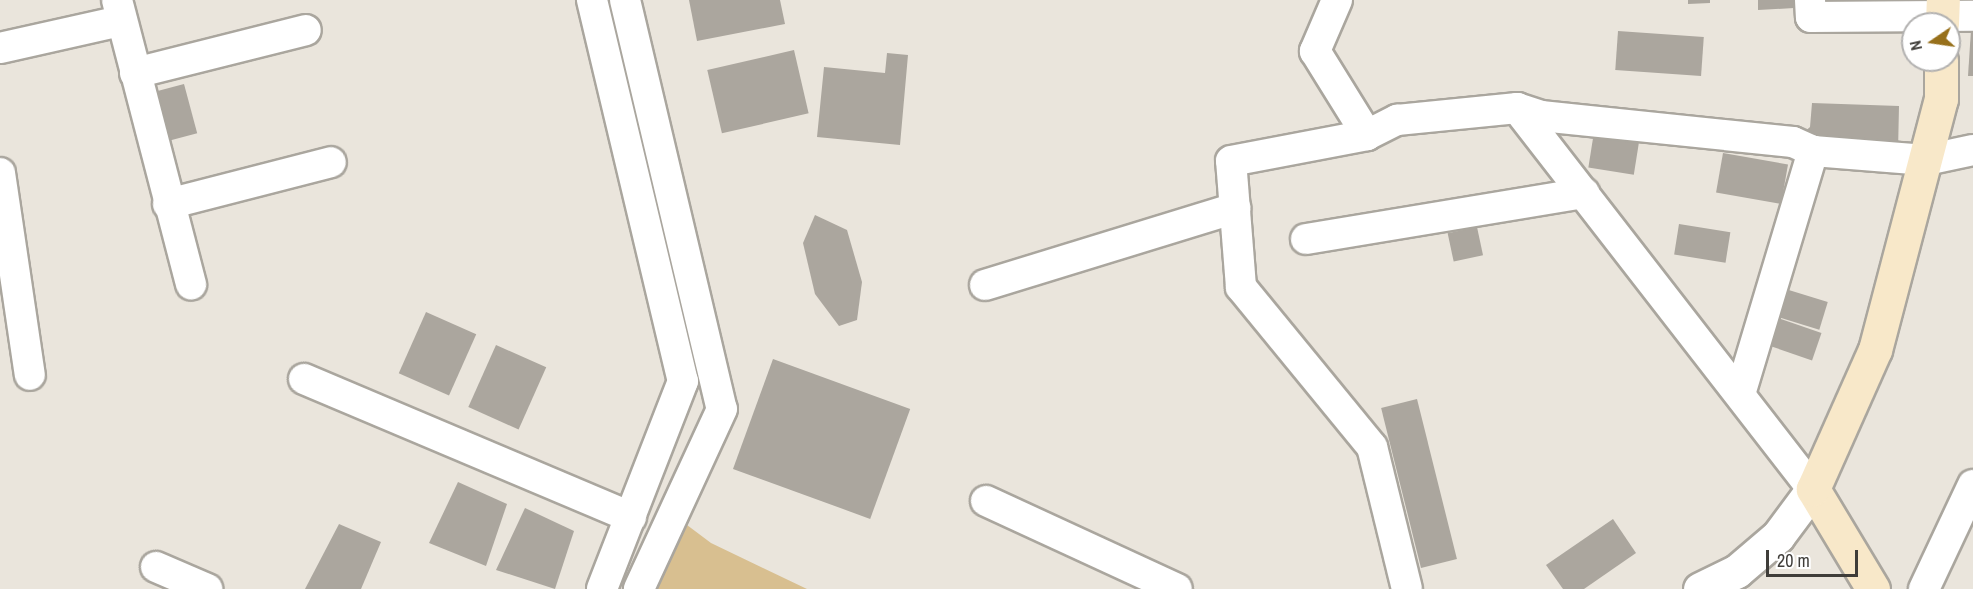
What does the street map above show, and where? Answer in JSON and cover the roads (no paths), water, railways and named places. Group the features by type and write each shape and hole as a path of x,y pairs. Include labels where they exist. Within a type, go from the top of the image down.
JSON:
{"main road":[{"path":"1873,589 1813,489 1875,350 1941,99 1941,72"}],"street":[{"path":"592,0 683,381 602,589"},
{"path":"625,0 722,409 639,589"},
{"path":"1337,0 1315,51 1367,135"},
{"path":"1810,0 1810,17 1901,15"},
{"path":"0,48 119,11 191,285"},
{"path":"135,73 306,30"},
{"path":"1517,108 1741,391 1813,489 1741,580 1700,589"},
{"path":"1407,589 1372,447 1240,286 1231,160 1367,135 1397,120 1517,108 1541,116 1793,142 1813,151 1926,160 1973,150"},
{"path":"1741,391 1813,151"},
{"path":"168,204 331,162"},
{"path":"0,173 30,375"},
{"path":"1306,239 1584,193"},
{"path":"985,285 1235,208"},
{"path":"304,379 631,517"},
{"path":"1923,589 1966,523 1973,485"},
{"path":"986,501 1177,589"},
{"path":"156,567 207,589"}]}
